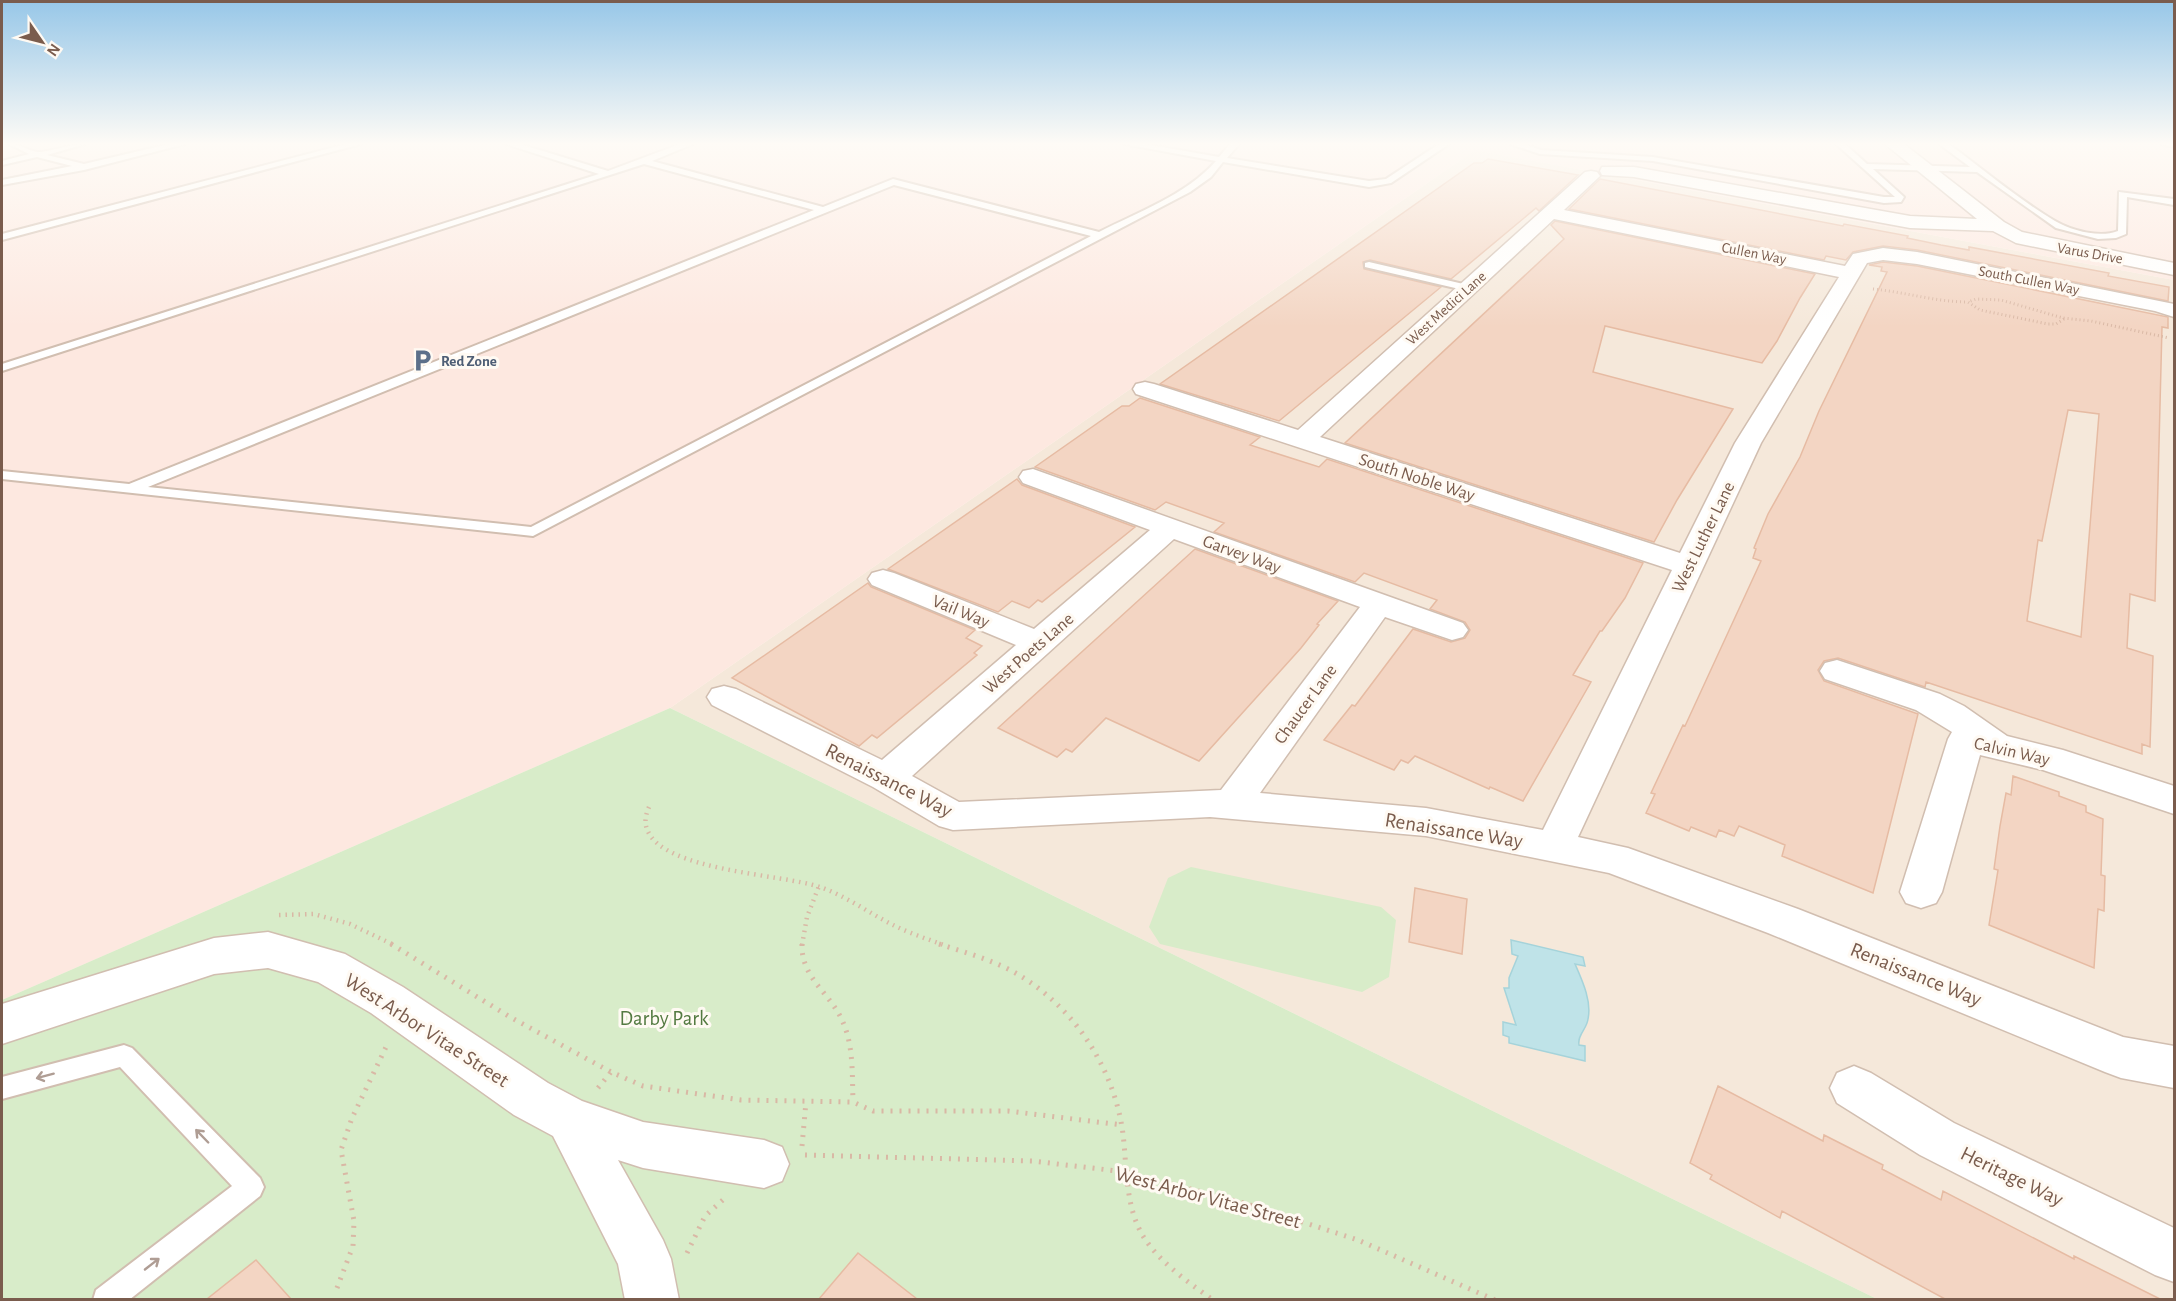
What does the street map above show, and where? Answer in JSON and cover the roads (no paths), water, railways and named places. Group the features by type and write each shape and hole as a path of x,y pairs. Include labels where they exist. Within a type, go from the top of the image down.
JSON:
{"street":[{"name":"West Medici Lane","path":"1302,440 1562,205"},
{"path":"1814,205 1910,222 1997,226"},
{"name":"Varus Drive","path":"1970,205 1997,226 2016,237 2175,268"},
{"name":"Cullen Way","path":"1551,213 1862,281"},
{"name":"West Luther Lane","path":"1554,847 1750,440 1862,281 1860,258 1883,254"},
{"name":"South Cullen Way","path":"1883,254 2160,306 2175,311"},
{"name":"South Noble Way","path":"1145,389 1689,566"},
{"name":"Garvey Way","path":"1033,477 1452,630"},
{"name":"West Poets Lane","path":"886,778 1170,527"},
{"name":"Vail Way","path":"883,579 1039,643"},
{"name":"Chaucer Lane","path":"1231,805 1378,603"},
{"path":"1837,670 1928,702 1952,714 1998,747"},
{"name":"Renaissance Way","path":"724,697 886,778 952,816 1210,803 1426,822 1614,859 1784,921 2121,1057 2175,1067"},
{"name":"Calvin Way","path":"1921,892 1966,739 2049,759 2175,800"},
{"name":"West Arbor Vitae Street","path":"2,1024 214,956 268,950 330,967 404,1012 531,1099 570,1120 643,1145 782,1160"},
{"name":"Heritage Way","path":"1854,1088 1937,1139 2175,1256"},
{"path":"570,1120 644,1259 652,1299"}],"lane":[{"path":"2,237 125,205"},
{"path":"2,368 512,205"},
{"path":"804,205 823,210"},
{"path":"130,489 836,205"},
{"path":"981,205 1098,235"},
{"path":"2,475 533,532 1159,205"},
{"path":"2028,205 2056,225 2099,235 2115,235 2123,232 2122,205"},
{"path":"1369,265 1468,288"},
{"path":"2,1088 124,1055 250,1187 106,1299"}],"water":[{"path":"1511,940 1583,957 1585,966 1575,964 1589,1005 1587,1023 1579,1041 1579,1045 1585,1046 1585,1061 1509,1043 1509,1037 1503,1035 1503,1022 1516,1025 1504,988 1509,988 1509,978 1518,956 1512,954"}],"place":[{"name":"Red Zone","path":"423,361"}],"park label":[{"name":"Darby Park","path":"664,1018"}]}
